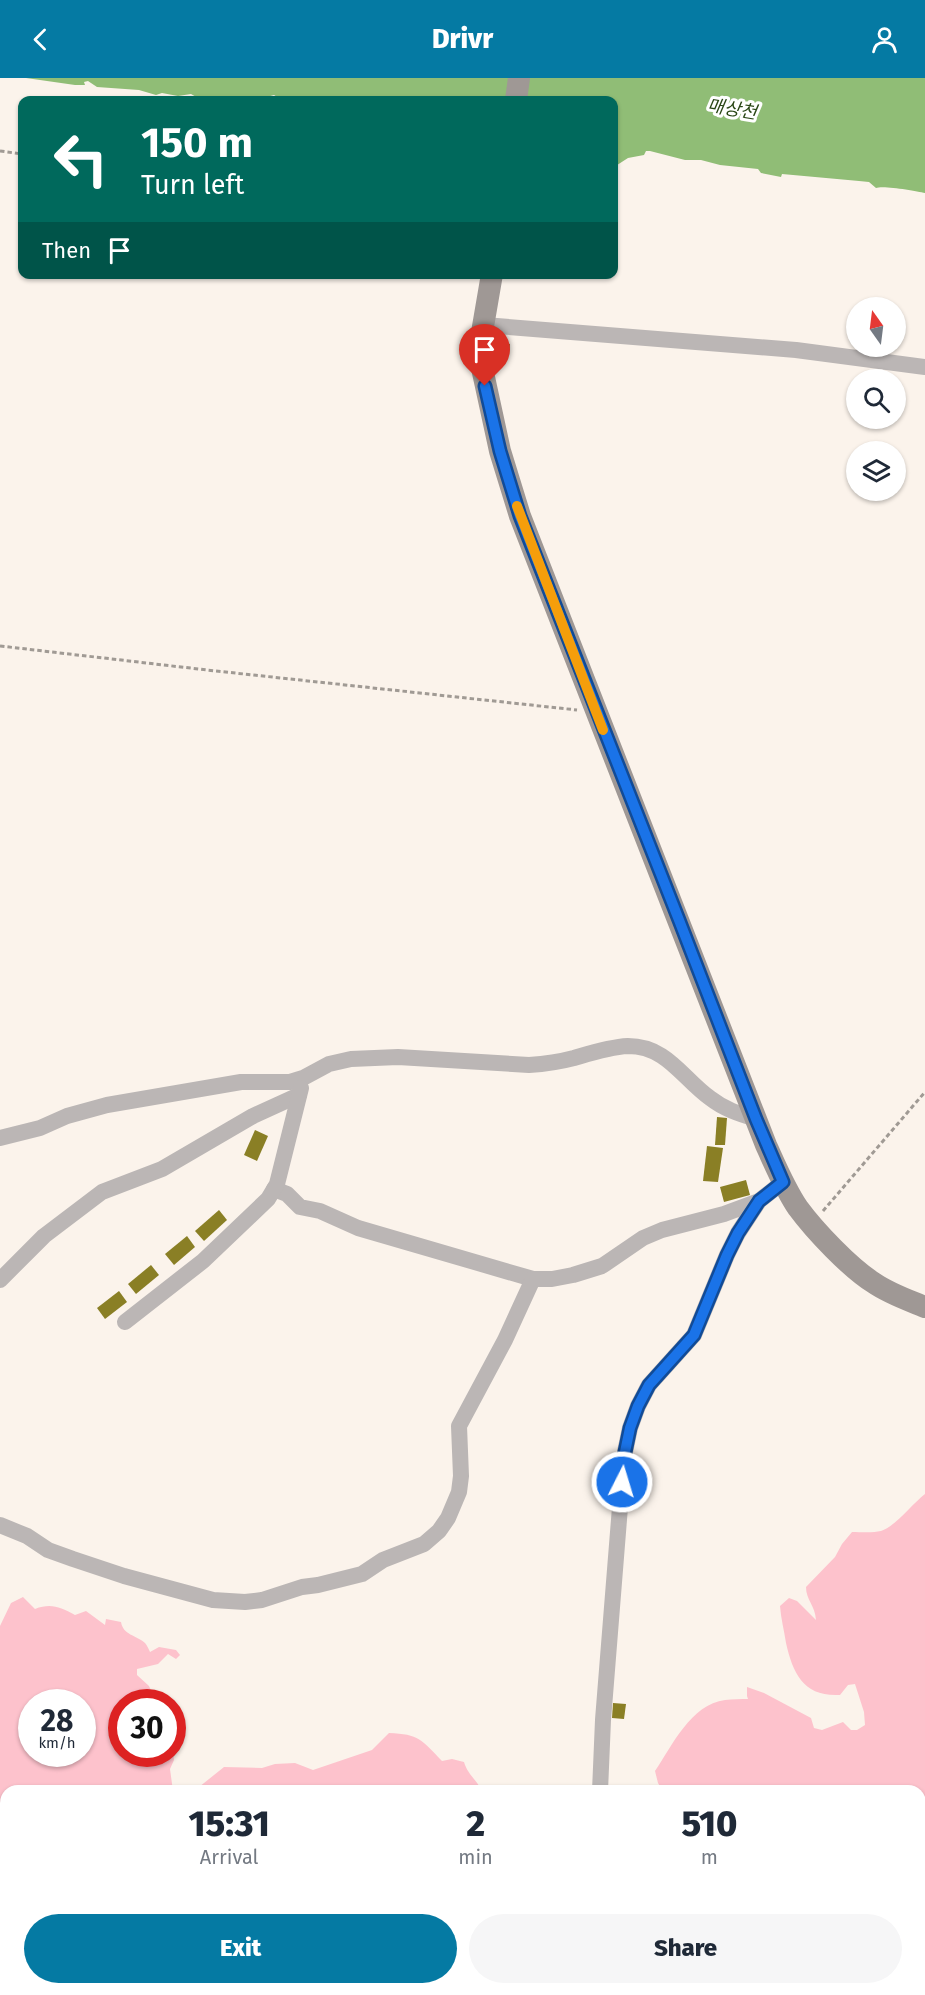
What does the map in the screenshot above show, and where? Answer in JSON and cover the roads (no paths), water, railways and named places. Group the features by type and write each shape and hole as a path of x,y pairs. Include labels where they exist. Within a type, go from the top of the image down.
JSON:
{"street":[{"path":"517,96 519,78"},
{"path":"491,279 480,344 482,368 500,451 520,516 756,1119 783,1182 799,1209 865,1277 888,1292 925,1307"},
{"path":"484,325 796,350 925,366"},
{"path":"0,1138 40,1128 67,1116 107,1105 241,1082 290,1082 303,1078 329,1064 374,1057 529,1065 549,1064 608,1048 628,1046 644,1048 661,1054 711,1099 729,1110 756,1119"},
{"path":"125,1322 203,1261 268,1199 274,1189 285,1155 303,1078"},
{"path":"0,1280 44,1236 102,1192 162,1169 253,1116 299,1095"},
{"path":"600,1785 603,1720 622,1482 630,1428 649,1385 694,1335 738,1233 759,1201 783,1182"},
{"path":"274,1189 287,1194 300,1207 320,1211 358,1228 533,1279 562,1277 602,1266 643,1238 662,1230 723,1214 759,1201"},
{"path":"0,1525 27,1536 48,1550 73,1559 124,1576 213,1600 246,1602 262,1600 302,1587 362,1574 383,1560 424,1544 439,1531 448,1518 459,1492 461,1476 459,1426 505,1340 533,1279"}],"water":[{"name":"매상천","path":"26,78 925,78 925,193 876,188 869,182 782,174 781,177 761,173 758,169 720,165 701,160 685,160 650,151 646,151 644,155 628,158 618,164 618,96 194,96 191,94 178,96 97,87 88,81 84,82 85,85"}]}
